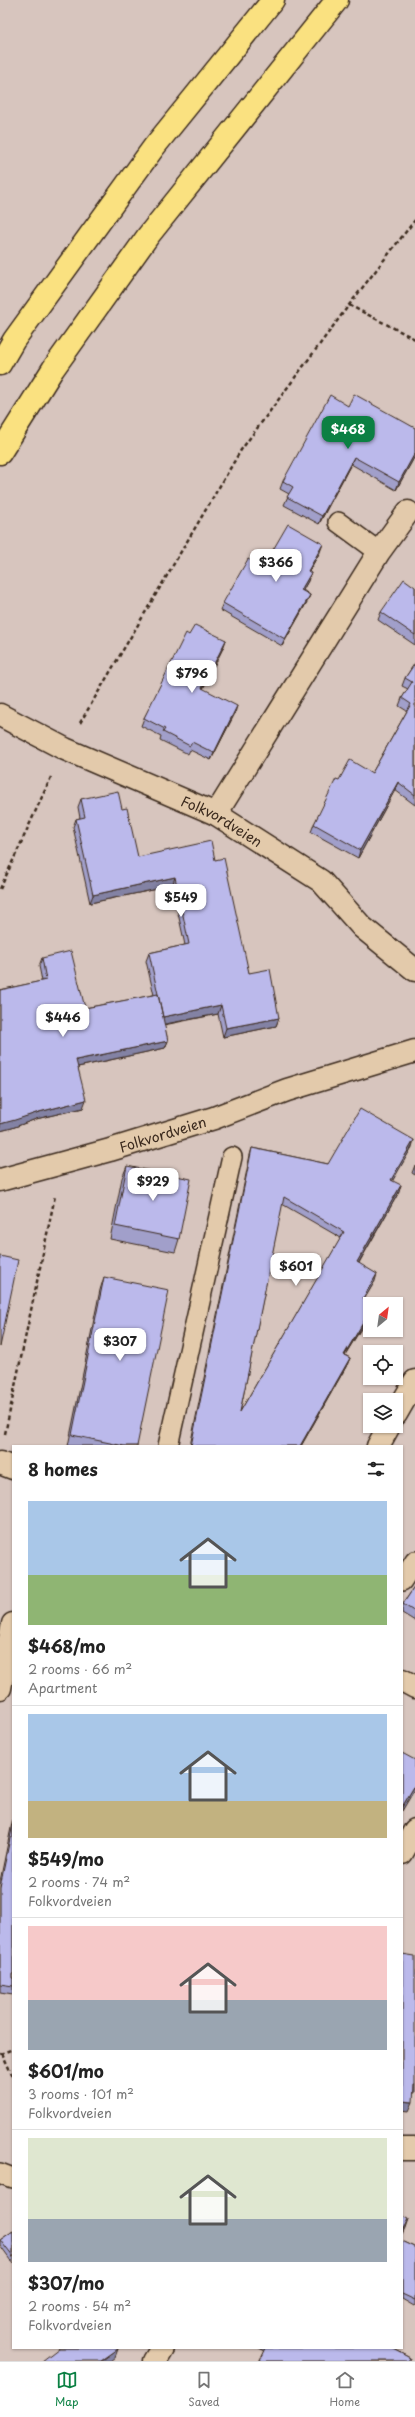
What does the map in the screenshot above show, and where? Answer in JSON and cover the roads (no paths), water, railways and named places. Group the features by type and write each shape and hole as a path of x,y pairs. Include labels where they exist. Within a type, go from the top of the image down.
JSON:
{"highway":[{"path":"0,364 14,340 154,146 273,0"},
{"path":"0,453 53,369 148,236 337,0"}],"street":[{"path":"216,814 379,552 408,512"},
{"name":"Folkvordveien","path":"0,715 65,749 216,814 321,881 362,927 415,970"},
{"name":"Folkvordveien","path":"0,1180 214,1118 287,1090 415,1051"},
{"path":"403,1404 412,1392"},
{"path":"379,1445 385,1433"},
{"path":"0,1463 12,1468"},
{"path":"0,1688 12,1629"},
{"path":"403,1681 415,1687"},
{"path":"403,1851 415,1830"},
{"path":"403,2149 415,2149"},
{"path":"154,2361 161,2349"}],"lane":[{"path":"338,522 379,552"},
{"path":"168,1445 232,1157"},
{"path":"403,1579 415,1560"},
{"path":"0,2173 12,2178"}]}
